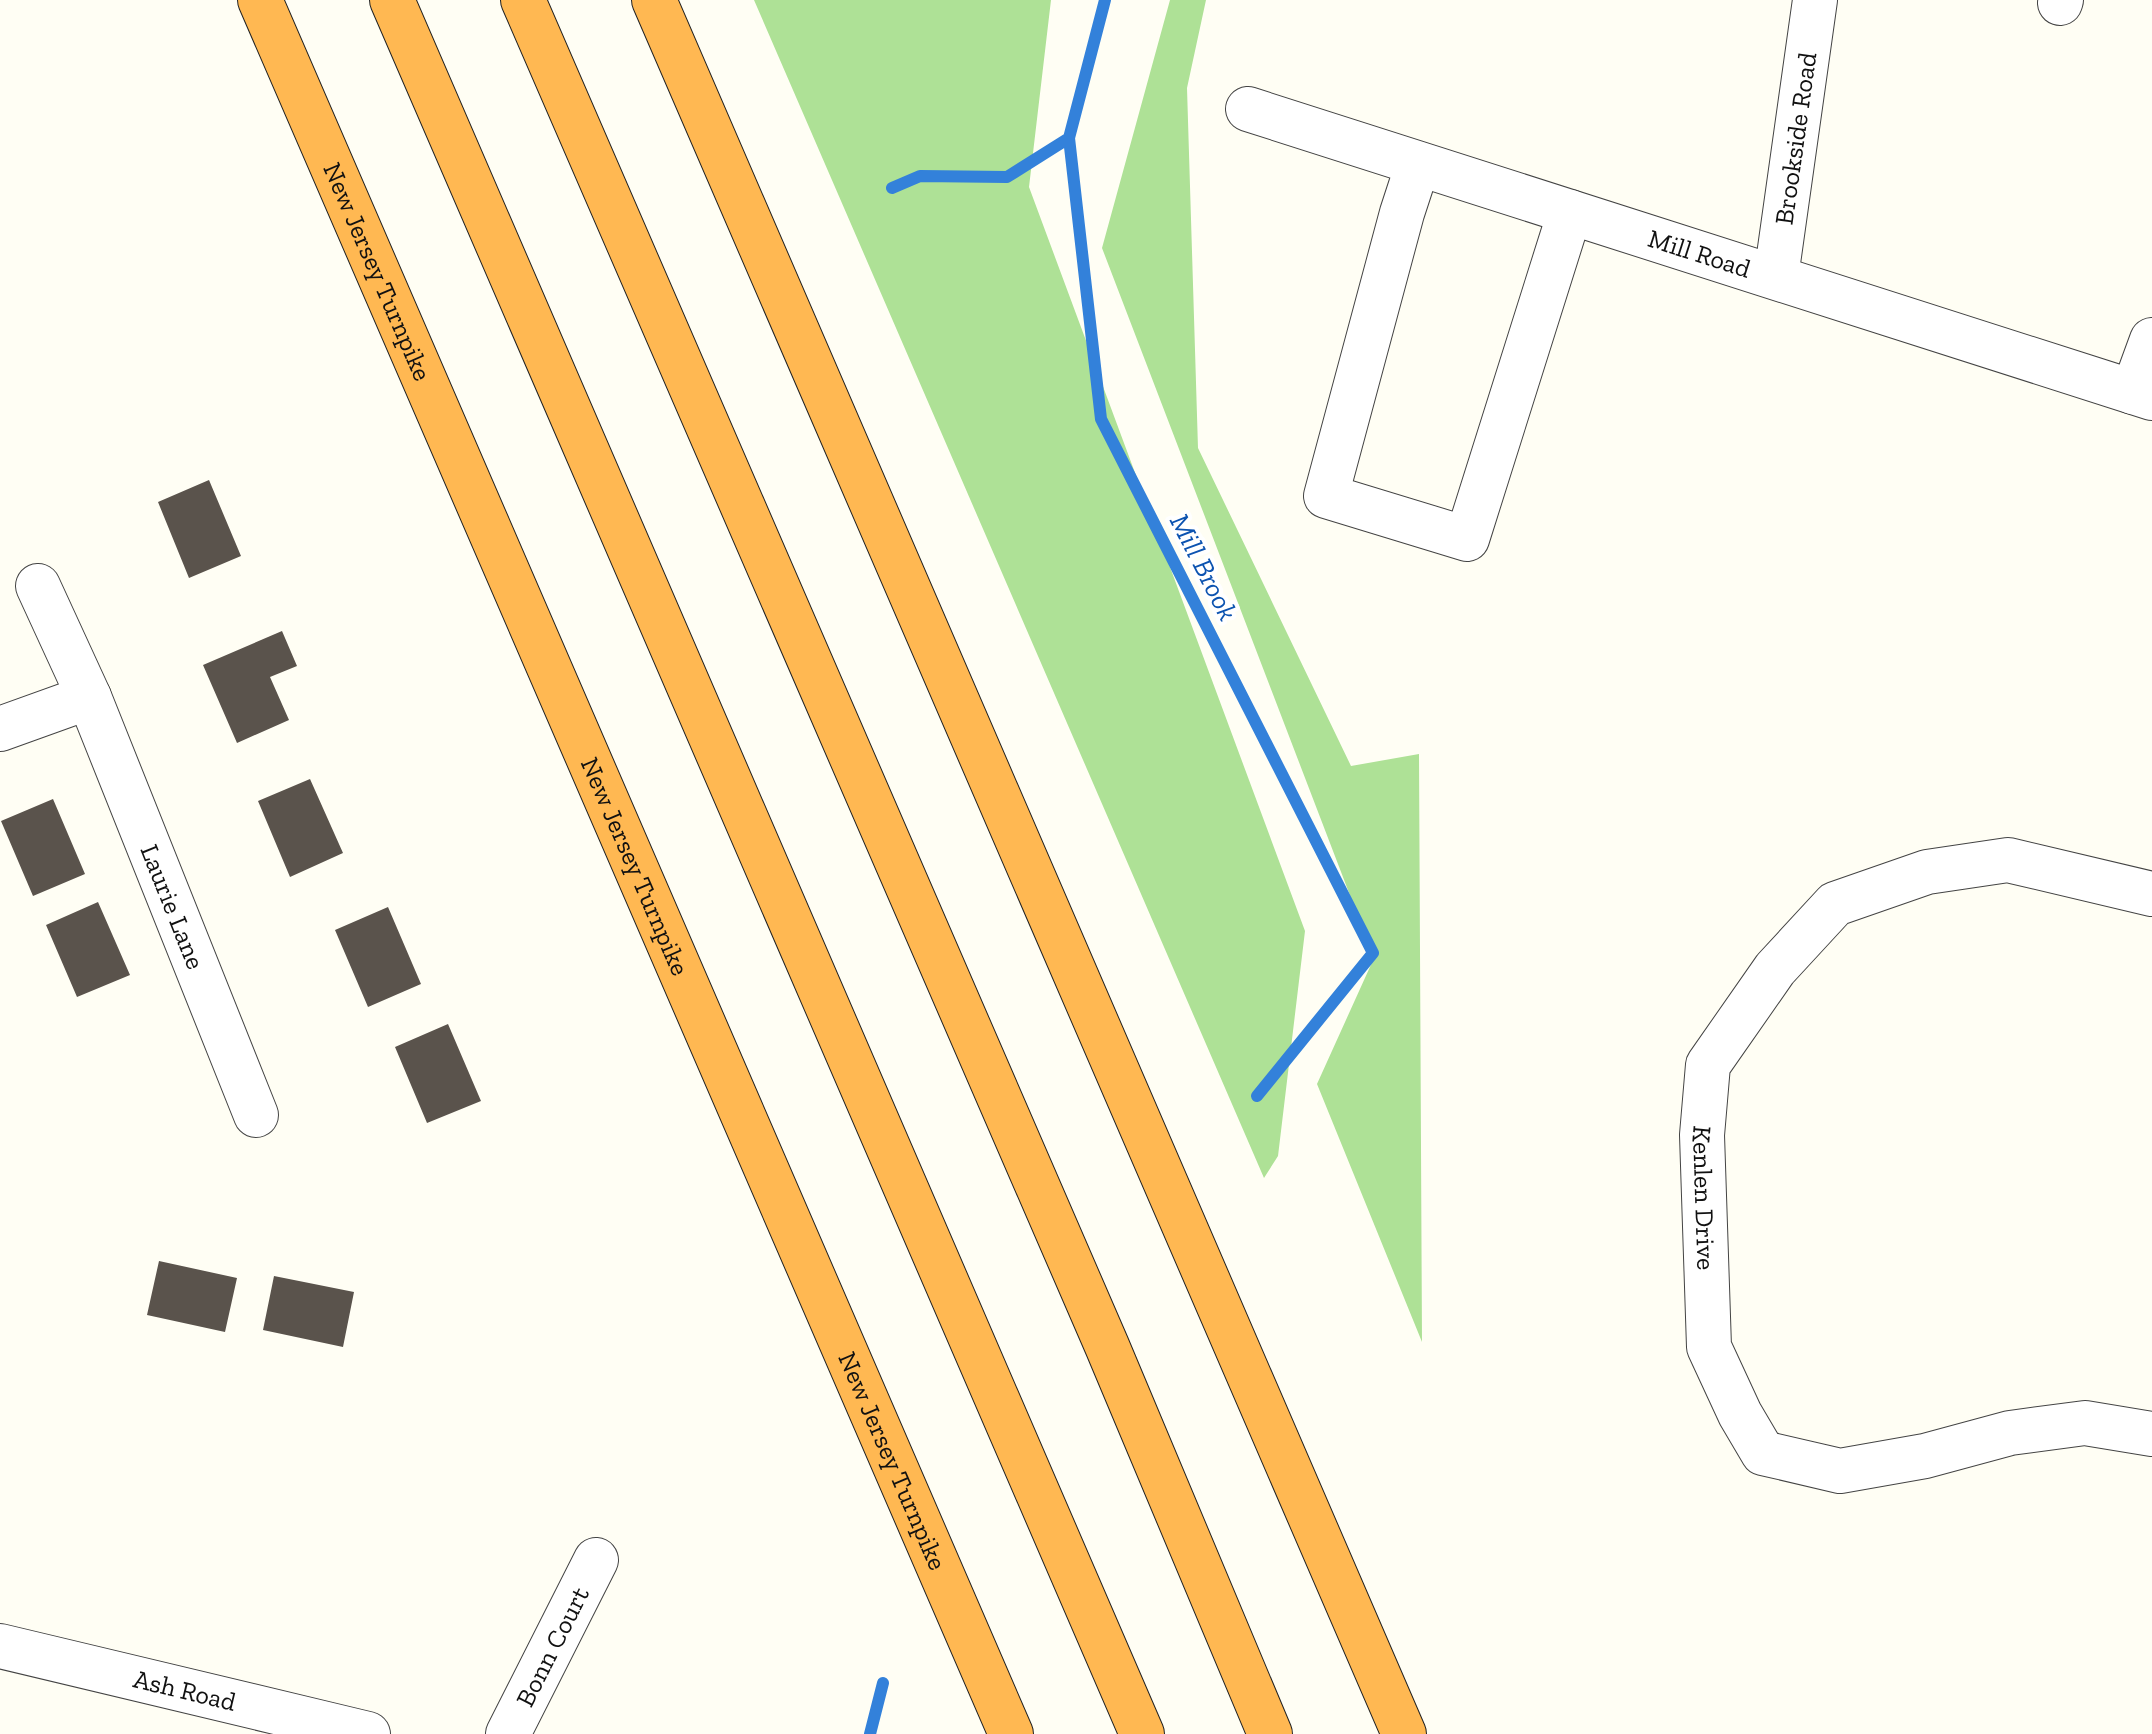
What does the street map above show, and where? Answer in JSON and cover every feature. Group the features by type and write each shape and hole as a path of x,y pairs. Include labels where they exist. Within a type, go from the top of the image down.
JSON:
{"highway":[{"name":"New Jersey Turnpike","path":"260,0 1011,1734"},
{"path":"392,0 1142,1734"},
{"path":"523,0 1107,1346 1270,1734"},
{"path":"654,0 1404,1734"}],"street":[{"name":"Brookside Road","path":"1776,277 1815,0"},
{"name":"Mill Road","path":"1248,109 2143,395"},
{"path":"1418,164 1326,496 1467,539 1570,212"},
{"path":"2143,395 2152,340"},
{"name":"Laurie Lane","path":"38,586 89,697 256,1115"},
{"path":"0,729 89,697"},
{"name":"Kenlen Drive","path":"2152,894 2008,860 1927,872 1835,904 1775,969 1708,1065 1702,1135 1709,1347 1740,1414 1763,1453 1840,1471 1925,1456 2010,1433 2085,1423 2152,1434"},
{"name":"Bonn Court","path":"508,1734 596,1560"},
{"name":"Ash Road","path":"0,1646 368,1734"}],"green space":[{"path":"754,0 1051,0 1029,187 1305,931 1278,1156 1264,1178"},
{"path":"1170,0 1206,0 1187,88 1198,448 1351,766 1419,754 1422,1342 1317,1084 1374,958 1102,248"}],"building":[{"path":"209,480 241,556 189,578 158,502"},
{"path":"282,631 297,666 270,677 289,720 237,743 203,665"},
{"path":"310,779 343,853 290,877 258,801"},
{"path":"53,799 85,874 33,896 1,821"},
{"path":"98,902 130,975 77,997 46,925"},
{"path":"388,907 421,984 368,1007 335,930"},
{"path":"448,1024 481,1101 427,1123 395,1047"},
{"path":"159,1261 237,1278 225,1332 147,1315"},
{"path":"274,1276 354,1292 343,1347 263,1330"}],"waterway":[{"name":"Mill Brook","path":"1105,0 1069,138 1101,419 1373,953 1257,1096"},
{"path":"892,188 920,176 1007,177 1069,138"},
{"name":"Mill Brook","path":"870,1734 883,1683"}]}
